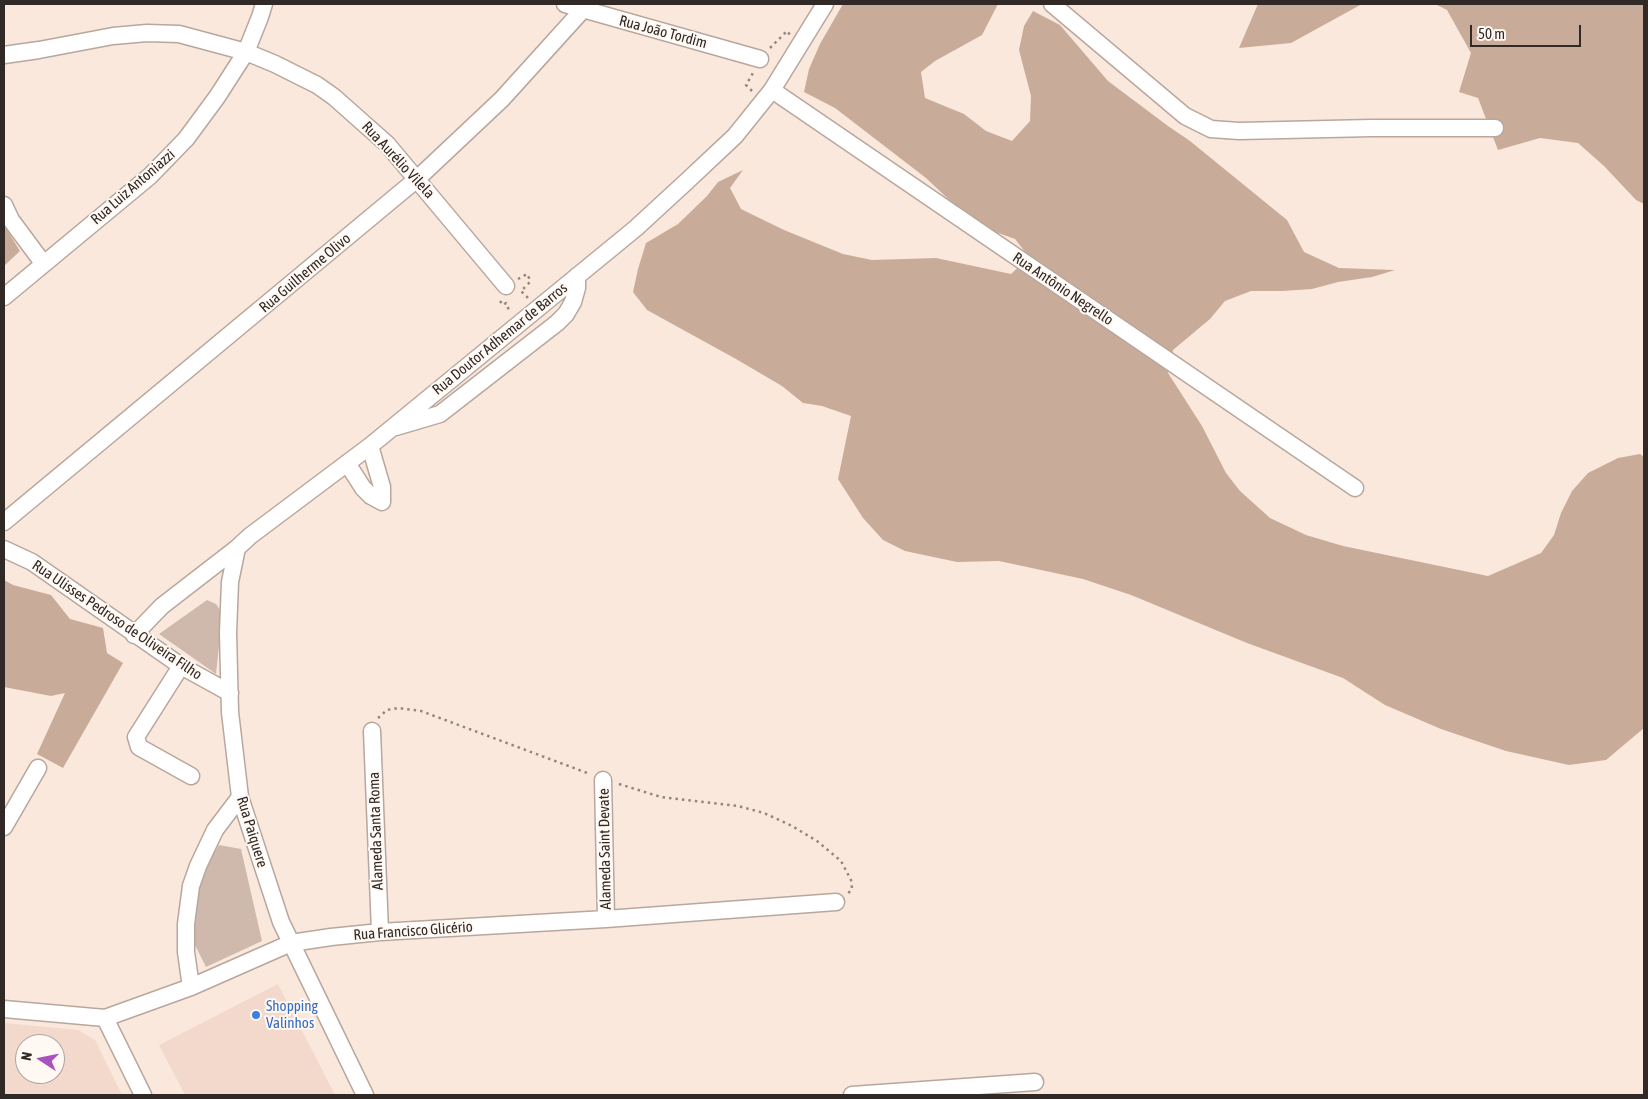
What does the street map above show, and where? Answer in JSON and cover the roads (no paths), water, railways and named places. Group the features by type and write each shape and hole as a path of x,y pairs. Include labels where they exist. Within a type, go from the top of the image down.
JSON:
{"street":[{"name":"Rua Luiz Antoniazzi","path":"4,297 150,176 186,139 217,97 246,52 264,4"},
{"name":"Rua João Tordim","path":"565,4 586,7 760,59"},
{"name":"Rua Doutor Adhemar de Barros","path":"134,635 162,606 250,536 370,446 636,228 735,136 769,94 825,4"},
{"path":"1052,4 1185,116 1211,129 1239,131 1495,128"},
{"name":"Rua Guilherme Olivo","path":"4,522 417,179 502,98 586,7"},
{"name":"Rua Aurélio Vilela","path":"4,55 113,36 147,33 179,34 246,52 276,64 316,85 334,97 387,144 506,286"},
{"name":"Rua Antônio Negrello","path":"769,94 1355,488"},
{"path":"4,205 12,220 43,264"},
{"path":"392,428 440,414 557,323 566,314 573,302 577,288 577,276"},
{"path":"347,463 363,488 371,496 382,502 382,487 370,446"},
{"name":"Rua Paiquere","path":"237,548 230,582 228,634 231,727 240,797 281,922 365,1095"},
{"name":"Rua Ulisses Pedroso de Oliveira Filho","path":"4,549 32,562 134,635 181,666 230,693"},
{"path":"181,666 136,737 139,747 191,776"},
{"name":"Alameda Santa Roma","path":"372,731 380,932"},
{"path":"4,827 38,768"},
{"name":"Alameda Saint Devate","path":"604,780 606,919"},
{"path":"191,987 186,952 186,924 191,886 198,866 216,830 240,797"},
{"name":"Rua Francisco Glicério","path":"4,1009 105,1018 191,987 291,943 380,932 606,919 836,902"},
{"path":"105,1018 144,1095"},
{"path":"852,1095 1035,1082"}],"place":[{"name":"Shopping Valinhos","path":"256,1015"}]}
